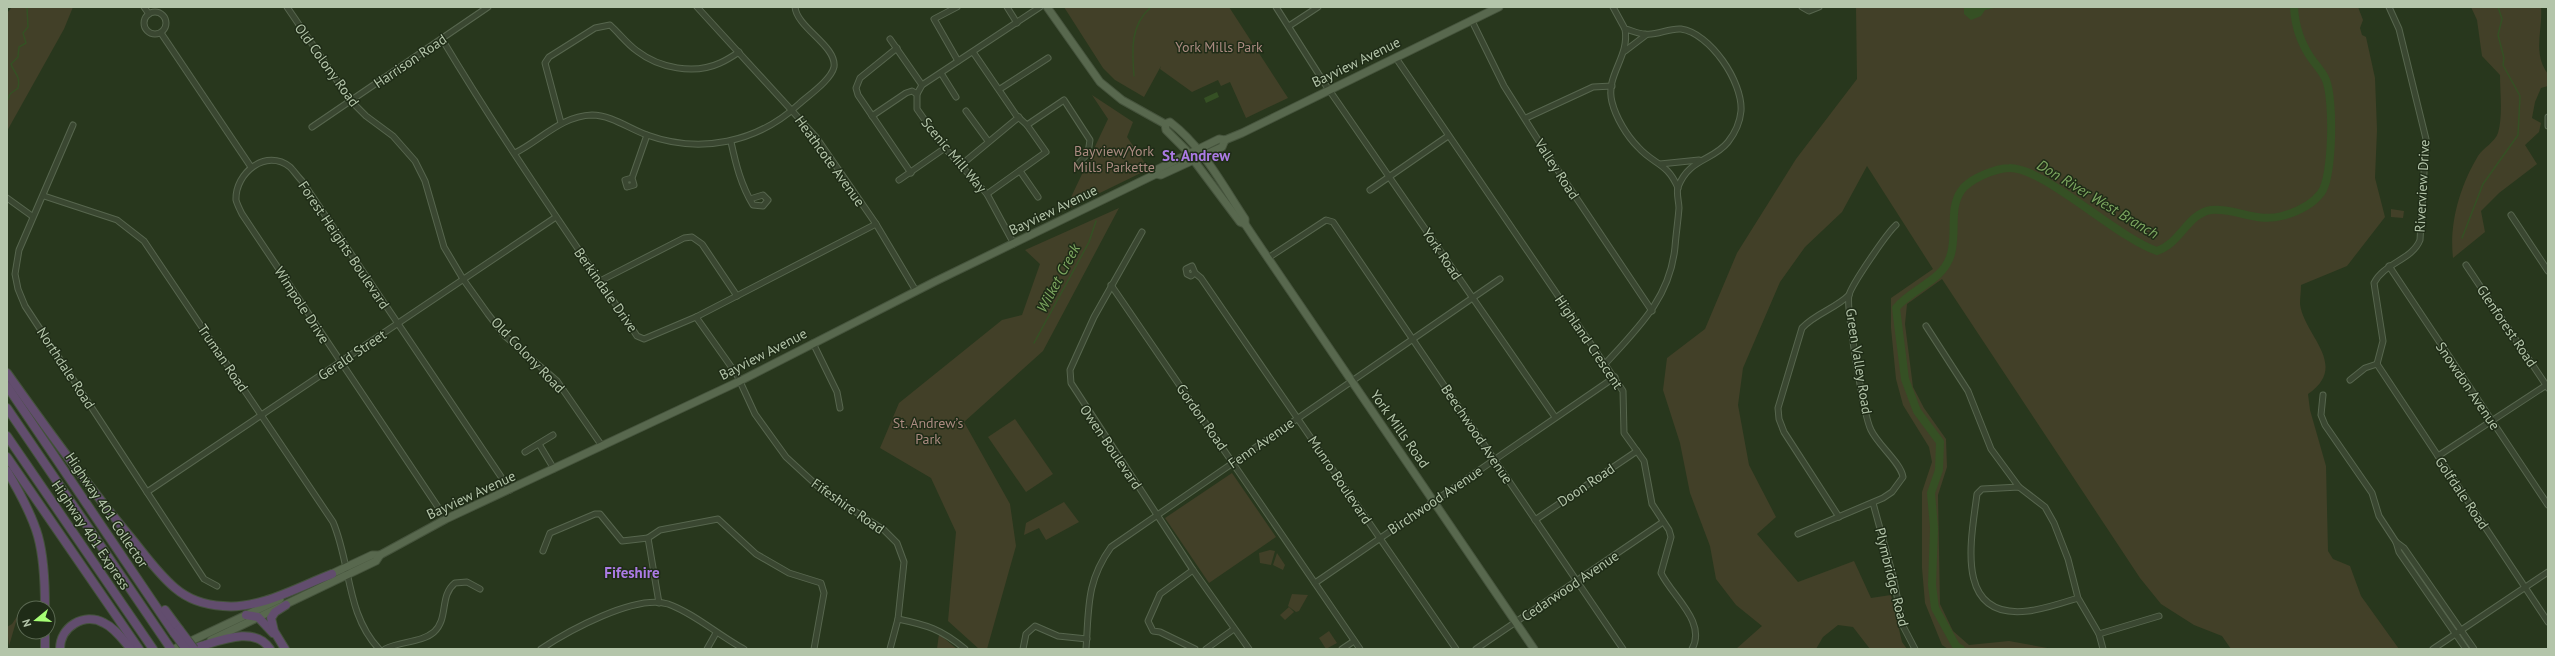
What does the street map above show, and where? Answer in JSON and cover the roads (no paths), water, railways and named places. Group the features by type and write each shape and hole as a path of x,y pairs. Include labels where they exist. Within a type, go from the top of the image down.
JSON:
{"highway":[{"path":"7,374 114,518 160,573 188,597 204,604 224,607 241,606 272,597 332,574"},
{"name":"Highway 401 Collector","path":"7,386 111,539 176,631 186,649"},
{"name":"Highway 401 Express","path":"7,407 173,649"},
{"name":"Highway 401 Express","path":"7,436 152,647"},
{"path":"7,457 138,649"},
{"path":"7,471 29,510 40,537 44,560 45,600"},
{"path":"285,649 271,624 271,618 275,612 286,605"},
{"path":"246,615 258,617 280,641"},
{"path":"60,649 62,638 67,629 80,620 90,619 108,625 131,649"},
{"path":"176,631 196,648 224,639 252,637 261,640 270,649"}],"main road":[{"name":"York Mills Road","path":"1047,7 1100,82 1122,100 1165,124 1170,122 1177,127 1198,149 1245,219 1245,224 1534,649"},
{"name":"Bayview Avenue","path":"173,649 372,555 380,555 446,520 740,381 813,343 1156,174 1158,169 1189,153 1219,139 1225,140 1499,7"},
{"name":"York Mills Road","path":"1165,124 1166,130 1189,153 1240,222 1245,224"},
{"name":"Bayview Avenue","path":"1156,174 1161,176 1223,147 1225,140"},
{"name":"Bayview Avenue","path":"196,648 376,561 380,555"}],"street":[{"path":"144,7 149,14"},
{"name":"Old Colony Road","path":"287,7 351,101 366,116 393,136 415,161 425,181 444,247 463,279 505,336 557,381 602,446"},
{"name":"Harrison Road","path":"312,127 488,7"},
{"name":"Heathcote Avenue","path":"697,7 816,137 876,224 916,292"},
{"path":"514,153 561,123 575,117 594,115 647,135 690,144 731,142 756,134 792,110 829,76 834,67 834,60 828,50 800,19 795,7"},
{"path":"957,7 934,19 958,61"},
{"path":"1007,7 1016,23"},
{"path":"872,116 906,93 912,92 917,94 922,85 1040,7"},
{"name":"York Road","path":"1276,7 1330,90 1555,417"},
{"path":"1289,26 1318,7"},
{"path":"1613,7 1625,29 1625,51"},
{"path":"1802,7 1809,11 1819,7"},
{"name":"Riverview Drive","path":"2377,364 2383,341 2374,283 2389,266 2415,248 2420,240 2426,143 2401,36 2388,7"},
{"path":"156,12 164,17 166,24 161,33 154,35 146,30 144,22 149,14 156,12"},
{"name":"Valley Road","path":"1472,21 1504,86 1652,311"},
{"path":"561,123 545,63 548,57 595,28 610,25 646,57 665,65 686,69 705,68 720,63 739,52"},
{"path":"1625,29 1646,35"},
{"path":"1605,364 1652,311 1664,286 1674,251 1679,209 1678,188 1670,172 1638,148 1618,118 1612,101 1612,86 1615,69 1625,51 1646,35 1668,29 1681,29 1698,36 1711,46 1733,77 1739,91 1741,111 1737,128 1728,142 1718,152 1699,160 1660,164"},
{"path":"161,33 251,167"},
{"name":"Berkindale Drive","path":"442,39 485,110 556,217 637,336 644,339 696,317 876,224"},
{"path":"890,39 922,85"},
{"path":"896,48 883,57 857,82 858,95 910,172"},
{"path":"973,52 1046,152 987,194"},
{"path":"1000,89 1048,58"},
{"name":"Highland Crescent","path":"1396,58 1614,377 1624,395 1623,428 1644,460 1652,504 1671,537 1660,573 1690,616 1695,628 1696,640 1692,649"},
{"path":"941,73 956,97"},
{"path":"1526,118 1593,87 1612,86"},
{"name":"Scenic Mill Way","path":"917,94 917,109 945,148 987,194 1014,244"},
{"path":"1027,125 1064,100 1090,140 1088,152 1079,163"},
{"path":"966,111 988,141"},
{"path":"961,165 988,141 1019,117"},
{"path":"2548,117 2548,126"},
{"name":"Northdale Road","path":"73,125 44,196 32,216 19,250 15,274 18,289 25,306 204,579 217,586"},
{"path":"632,178 647,135"},
{"path":"1370,190 1448,136"},
{"path":"731,142 742,185 750,199"},
{"path":"899,180 945,148"},
{"path":"1678,188 1690,168 1699,160"},
{"name":"Forest Heights Boulevard","path":"251,167 262,162 274,161 289,166 302,181 510,490"},
{"name":"Wimpole Drive","path":"251,167 242,176 238,187 236,201 340,363 446,520"},
{"path":"1020,171 1038,197"},
{"name":"Truman Road","path":"44,196 112,218 139,236 333,522 341,542 346,576"},
{"path":"7,198 32,216"},
{"path":"2511,215 2548,271"},
{"name":"Gerald Street","path":"147,492 556,217"},
{"name":"Beechwood Avenue","path":"1268,258 1326,220 1333,222 1623,649"},
{"name":"Green Valley Road","path":"1873,503 1892,492 1903,477 1902,471 1880,447 1870,429 1864,410 1849,296 1874,254 1896,224"},
{"name":"Owen Boulevard","path":"1142,232 1111,285 1074,361 1070,370 1071,383 1193,570 1248,649"},
{"path":"600,281 684,238 692,237 702,244 737,296"},
{"name":"Glenforest Road","path":"2466,265 2547,386"},
{"name":"Snowdon Avenue","path":"2389,266 2548,505"},
{"name":"Munro Boulevard","path":"1195,273 1201,278 1456,649"},
{"name":"Fenn Avenue","path":"1086,649 1091,588 1100,562 1111,547 1234,463 1350,380 1500,279"},
{"name":"Gordon Road","path":"1111,285 1360,649"},
{"path":"1839,517 1784,432 1778,408 1802,328 1810,320 1841,303 1849,296"},
{"name":"Fifeshire Road","path":"696,317 740,381 755,414 786,457 823,491 884,530 897,543 904,562 898,619 890,649"},
{"path":"1926,326 1968,391 1991,449 2019,487 2045,507 2054,523 2068,559 2078,598 2099,634 2103,649"},
{"path":"813,343 837,392 840,408"},
{"path":"2350,380 2365,368 2377,364"},
{"name":"Golfdale Road","path":"2377,364 2548,622"},
{"name":"Birchwood Avenue","path":"1315,583 1614,377"},
{"path":"2438,456 2547,386"},
{"path":"2323,395 2321,418 2372,493 2379,516 2396,542 2399,552 2466,649"},
{"path":"525,452 553,435"},
{"path":"539,444 554,470"},
{"name":"Doon Road","path":"1535,520 1637,451"},
{"path":"2019,487 1982,489 1978,494 1971,557 1973,577 1978,593 1987,604 2010,611 2026,612 2078,598"},
{"path":"1798,534 1873,503"},
{"name":"Plymbridge Road","path":"1873,503 1894,576 1903,626 1915,649"},
{"path":"543,550 550,533 586,516 596,514 600,514 622,541 648,538 660,530 718,520 756,554 789,573 821,583 824,593 814,649"},
{"name":"Cedarwood Avenue","path":"1476,649 1663,522"},
{"path":"648,538 659,603"},
{"path":"2396,542 2404,548 2474,649"},
{"path":"1193,570 1163,591 1157,599 1148,621 1153,631 1160,632 1195,649"},
{"path":"2433,649 2548,572"},
{"path":"346,576 352,599 359,617 379,649"},
{"path":"385,649 424,638 436,629 442,619 446,594 455,583 467,582 480,589"},
{"path":"541,649 599,616 648,603 659,603 674,607 744,649"},
{"path":"2099,634 2159,616"},
{"path":"898,619 930,625 947,634 965,649"},
{"path":"1023,649 1026,634 1035,626 1058,636 1087,638"},
{"path":"1206,649 1234,629"},
{"path":"707,649 716,633"},
{"path":"1342,649 1354,641"}],"waterway":[{"path":"7,101 10,94 18,88 19,84 19,80 11,64 18,57 19,47 26,43 23,33 28,27 27,7"},
{"name":"Wilket Creek","path":"1134,76 1134,38 1139,22 1151,7"},
{"name":"Don River West Branch","path":"1961,649 1956,646 1935,608 1932,585 1934,528 1931,493 1939,470 1940,442 1917,411 1905,379 1896,308 1902,301 1933,279 1946,265 1952,249 1955,206 1957,198 1963,188 1977,178 1999,169 2009,168 2024,171 2041,179 2061,190 2141,244 2157,251 2172,242 2196,217 2211,210 2228,211 2263,218 2272,218 2293,213 2313,202 2321,193 2328,171 2331,138 2329,90 2325,77 2307,52 2301,40 2297,27 2294,7"},
{"path":"2462,238 2483,184 2518,135 2520,96 2503,65 2504,58 2498,35 2502,19 2498,7"},
{"name":"Wilket Creek","path":"1034,343 1089,242 1096,221"}],"district":[{"name":"St. Andrew","path":"1196,155"},
{"name":"Fifeshire","path":"632,572"}],"park label":[{"name":"York Mills Park","path":"1219,47"},
{"name":"Bayview/York Mills Parkette","path":"1114,160"},
{"name":"St. Andrew’s Park","path":"928,432"}]}
